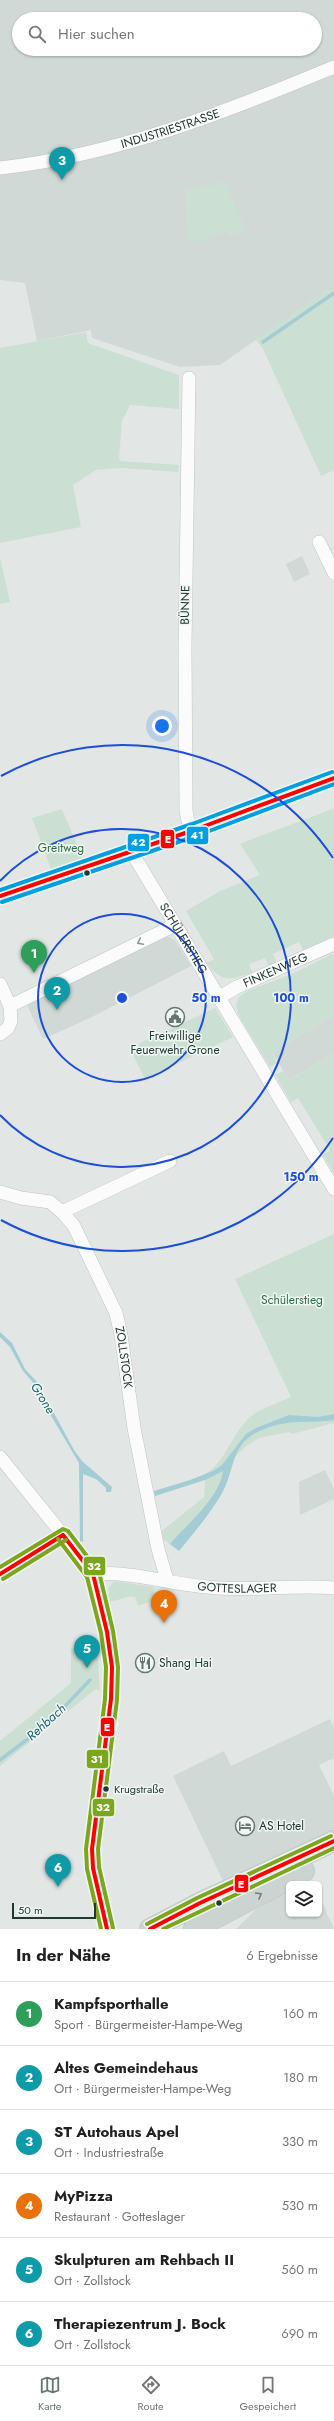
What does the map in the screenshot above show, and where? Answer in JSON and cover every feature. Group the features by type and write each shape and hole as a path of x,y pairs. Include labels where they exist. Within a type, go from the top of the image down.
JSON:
{"main road":[{"path":"150,1929 200,1903 334,1841"},
{"path":"194,1929 236,1908 282,1882 334,1857"}],"street":[{"name":"INDUSTRIESTRASSE","path":"0,168 93,153 145,138 228,110 334,67"},
{"name":"BÜNNE","path":"189,378 185,647 186,811 190,831"},
{"path":"319,542 334,573"},
{"path":"0,896 190,831 334,778"},
{"name":"SCHÜLERSTIEG","path":"132,851 218,998 334,1190"},
{"path":"10,1011 175,925"},
{"name":"FINKENWEG","path":"218,998 237,987 334,944"},
{"path":"0,984 10,1011 8,1028 0,1034"},
{"path":"62,1212 170,1161"},
{"name":"ZOLLSTOCK","path":"0,1192 21,1198 50,1202 62,1212 74,1226 116,1313 121,1335 134,1428 158,1549 167,1580"},
{"path":"0,1458 64,1536 92,1574 107,1632 112,1667 112,1699 92,1849 93,1868 107,1929"},
{"path":"0,1574 64,1536"},
{"name":"GOTTESLAGER","path":"92,1574 106,1573 167,1580 210,1588 296,1586 334,1588"}],"shaded area":[{"path":"0,0 334,0 334,285 220,365 180,367 92,338 91,330 37,341 25,283 0,280"},
{"path":"302,556 310,574 294,582 286,564"},
{"path":"162,937 169,937 175,940 191,966 90,1018 43,1039 27,1005"},
{"path":"334,1015 334,1053 289,1080 272,1052"},
{"path":"325,1470 334,1489 334,1499 300,1515 299,1482"},
{"path":"330,1719 334,1728 334,1758 319,1765 334,1796 334,1829 223,1881 173,1776 224,1751 231,1766"},
{"path":"286,1892 286,1917 322,1917 323,1904 334,1929 236,1929 256,1909"}],"green space":[{"path":"225,181 245,230 229,236 226,231 208,238 207,241 188,241 185,190 205,184 206,188"},
{"path":"334,285 334,470 321,476 263,349 255,339"},
{"path":"86,332 88,343 179,375 179,409 130,405 122,421 119,459 121,461 179,465 178,472 122,468 96,470 73,485 81,527 0,543 0,348"},
{"path":"0,557 10,602 0,604"},
{"path":"334,808 334,936 303,951 299,942 273,954 277,963 269,966 265,958 249,964 253,973 232,978 222,977 217,974 207,963 214,959 186,911 220,891 260,875 240,844"},
{"name":"Greitweg","path":"62,809 83,859 51,869 32,818"},
{"path":"334,953 334,1015 272,1052 277,1063 270,1067 239,1016 236,1005 239,997 249,990 292,974"},
{"path":"215,1008 233,1037 145,1079 133,1055 140,1043"},
{"path":"334,1053 334,1173 323,1155 330,1150 298,1098 291,1102 275,1075 283,1071 289,1080"},
{"name":"Schülerstieg","path":"334,1234 334,1423 292,1434 289,1432 259,1438 245,1447 235,1457 222,1493 179,1551 163,1539 162,1531 204,1497 205,1480 203,1475 217,1464 244,1423 260,1410 291,1397 235,1279"},
{"path":"114,1581 155,1587 152,1601 138,1606 135,1597 128,1597 110,1602 108,1589"},
{"path":"97,1648 100,1691 96,1689 0,1766 0,1741 71,1683 71,1649"}],"water":[{"name":"Grone","path":"0,1332 12,1343 25,1369 37,1382 74,1450 82,1461 112,1487 111,1492 106,1492 106,1488 96,1479 83,1474 83,1542 80,1541 79,1463 47,1409 37,1387 23,1371 10,1347 0,1337"},
{"path":"334,1414 334,1420 281,1424 262,1430 251,1436 238,1450 226,1486 196,1531 179,1551 170,1544 209,1501 220,1481 223,1471 205,1480 155,1496 154,1491 213,1471 222,1465 246,1434 256,1428 289,1415 318,1417"}],"waterway":[{"path":"263,342 334,293"},
{"name":"Rehbach","path":"0,1760 49,1723 90,1680"}],"transit line":[{"name":"42","path":"0,890 192,824 332,772"},
{"name":"E","path":"0,896 194,830 334,778"},
{"name":"41","path":"2,902 196,836 334,784"},
{"name":"32","path":"0,1567 63,1529 68,1531 99,1572 113,1631 118,1667 117,1700 98,1849 99,1867 113,1928"},
{"name":"E","path":"63,1535 93,1574 107,1632 112,1667 111,1699 92,1849 93,1868 107,1929"},
{"name":"E","path":"0,1574 63,1535"},
{"name":"31","path":"58,1539 87,1577 101,1633 106,1667 105,1699 86,1849 87,1869 101,1929"},
{"name":"31","path":"3,1579 66,1540"},
{"name":"32","path":"147,1924 197,1898 331,1836"},
{"name":"E","path":"150,1929 200,1903 334,1841"},
{"name":"31","path":"163,1929 334,1848"}],"place":[{"name":"ST Autohaus Apel","path":"62,180"},
{"name":"Kampfsporthalle","path":"34,973"},
{"name":"Altes Gemeindehaus","path":"57,1010"},
{"name":"Freiwillige Feuerwehr Grone","path":"175,1017"},
{"name":"MyPizza","path":"164,1623"},
{"name":"Shang Hai","path":"145,1663"},
{"name":"Skulpturen am Rehbach II","path":"87,1668"},
{"name":"Krugstraße","path":"106,1789"},
{"name":"AS Hotel","path":"245,1826"},
{"name":"Therapiezentrum J. Bock","path":"58,1887"}]}
